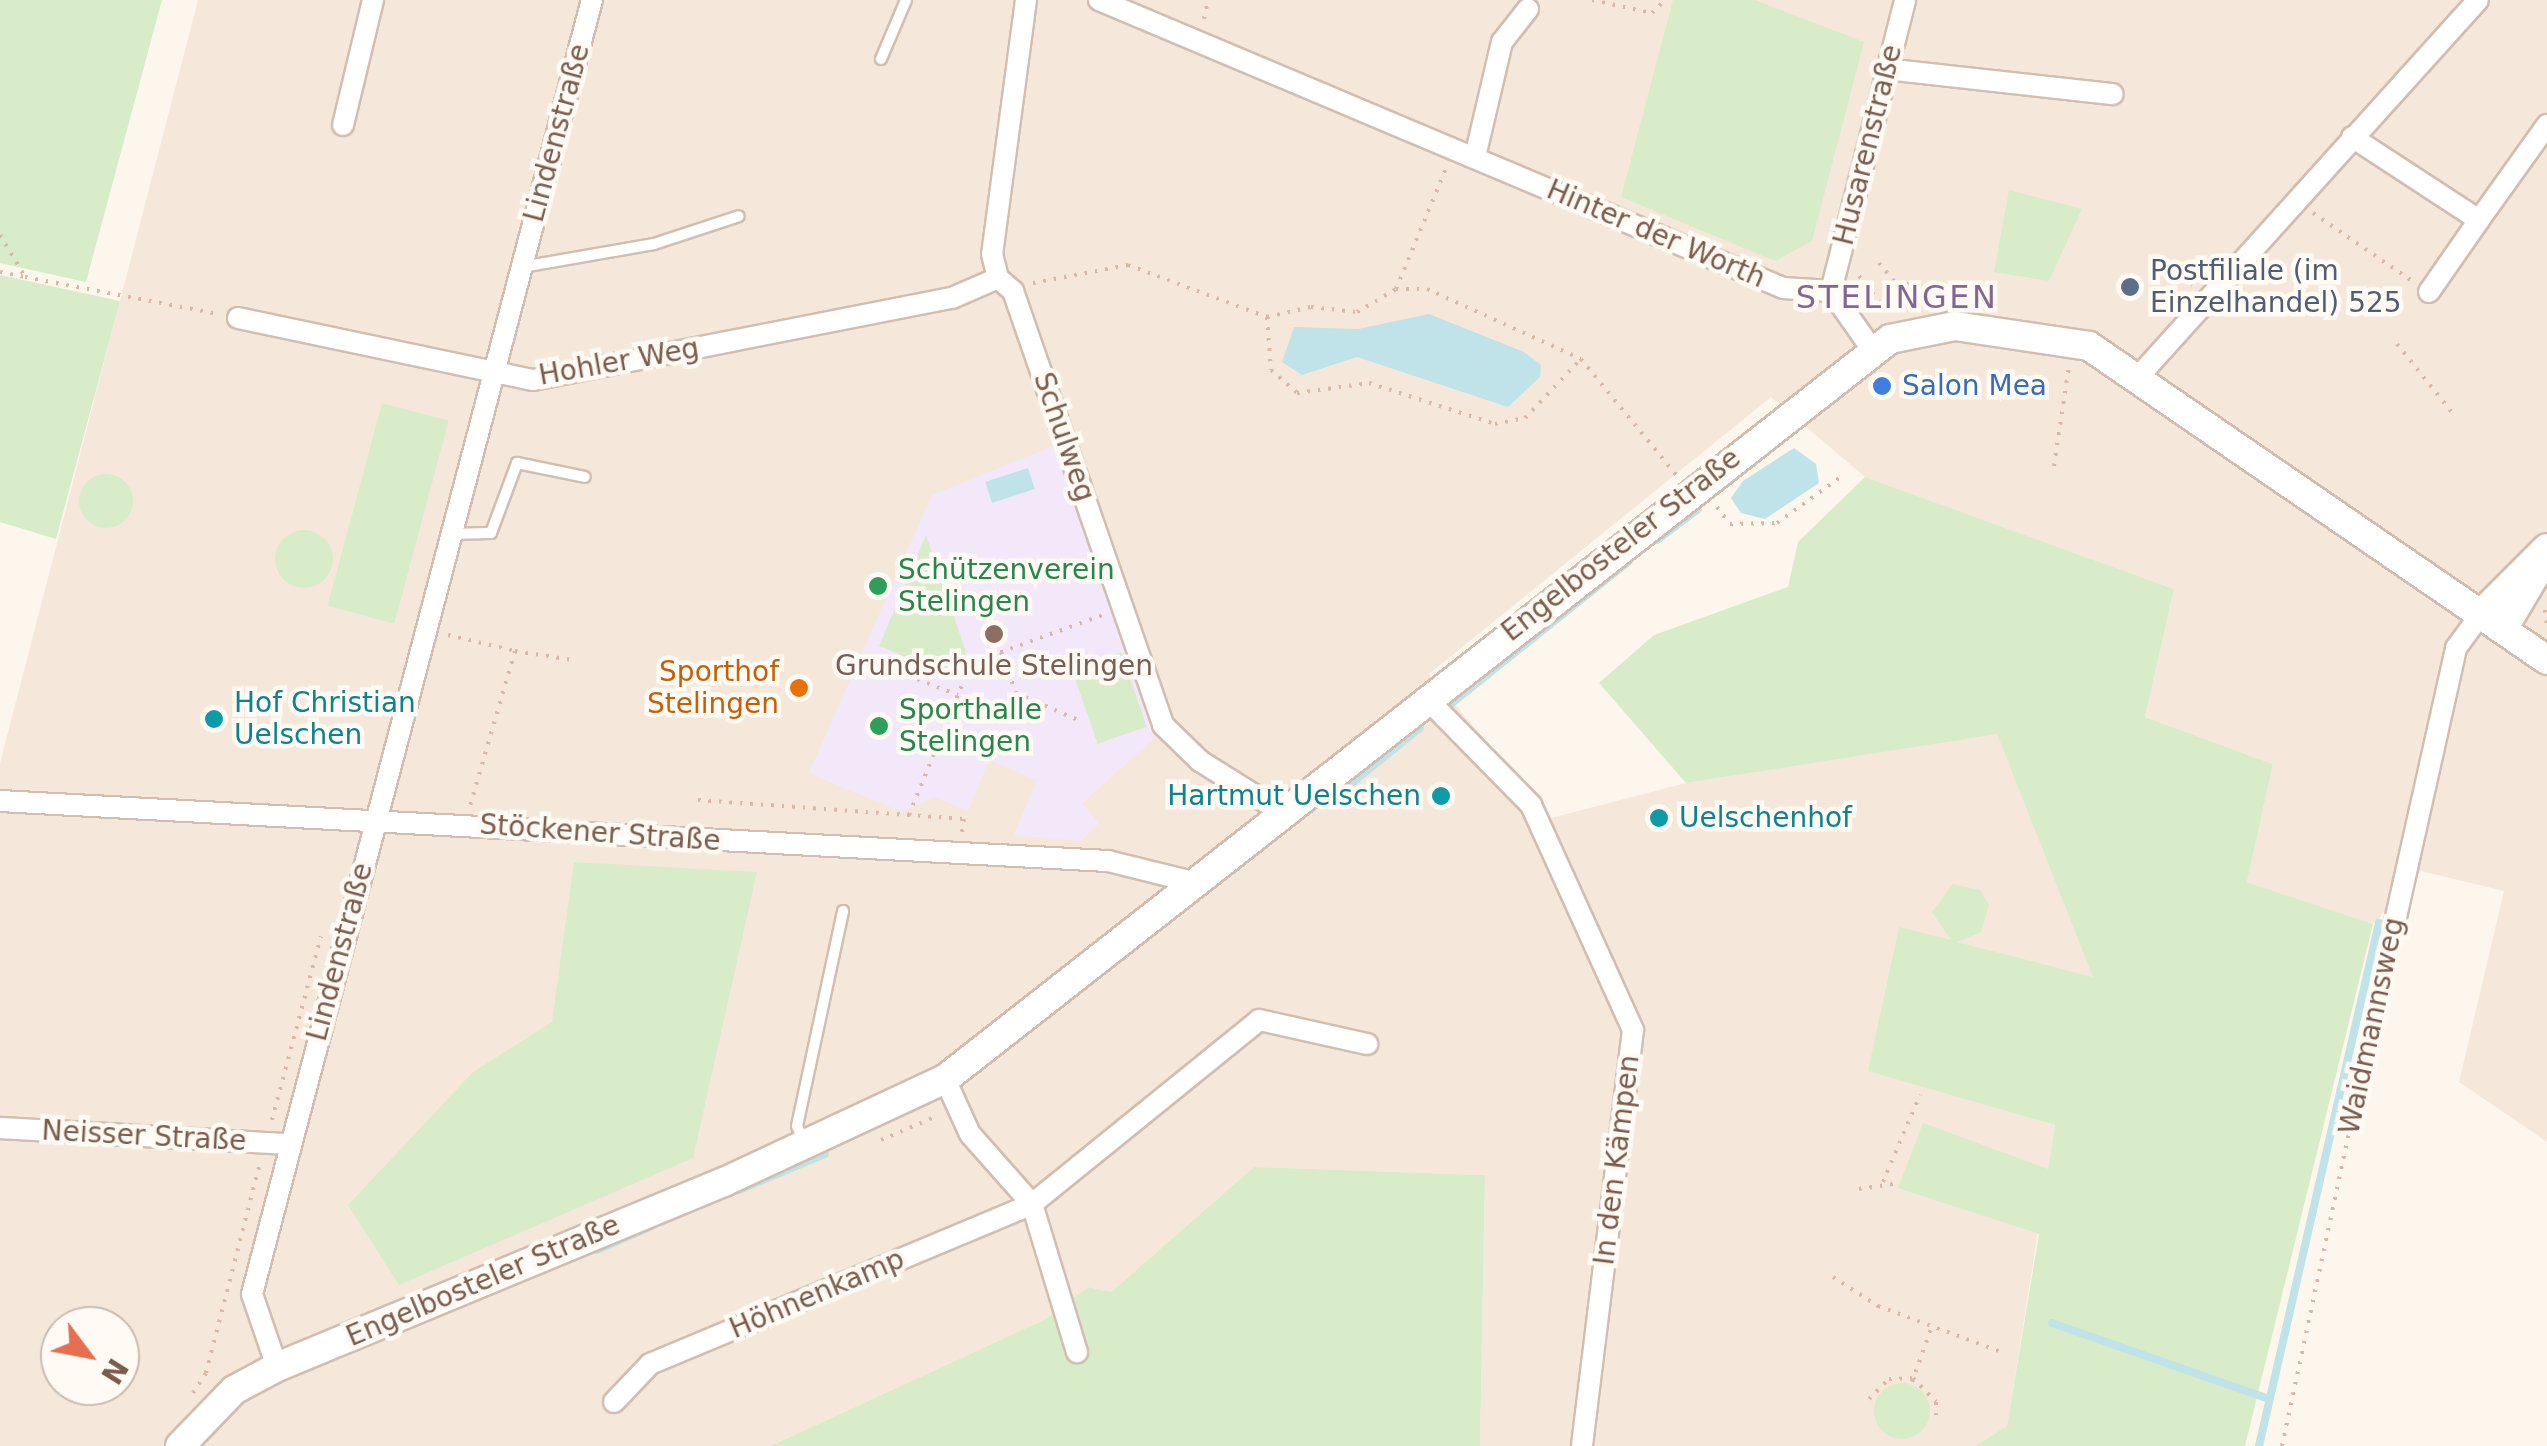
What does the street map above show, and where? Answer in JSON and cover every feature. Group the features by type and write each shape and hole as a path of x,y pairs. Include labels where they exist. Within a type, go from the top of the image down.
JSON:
{"street":[{"path":"343,125 373,0"},
{"name":"Lindenstraße","path":"277,1367 252,1294 288,1144 592,0"},
{"name":"Schulweg","path":"1026,0 992,254 1172,741 1283,814"},
{"name":"Hinter der Worth","path":"1099,0 1783,288 1830,291"},
{"name":"Husarenstraße","path":"1830,291 1905,0"},
{"path":"2140,376 2478,0"},
{"path":"1475,157 1502,42 1528,9"},
{"path":"1885,69 2113,94"},
{"path":"2429,292 2547,125"},
{"path":"2352,136 2478,220"},
{"name":"Hohler Weg","path":"238,318 534,380 1006,284"},
{"path":"1830,291 1872,348"},
{"name":"Engelbosteler Straße","path":"180,1446 234,1390 277,1367 805,1146 945,1079 1197,884 1904,321 2072,341 2140,376 2547,660"},
{"path":"2492,621 2547,551"},
{"name":"Waidmannsweg","path":"2394,926 2456,648 2492,621"},
{"name":"In den Kämpen","path":"1426,698 1531,805 1633,1030 1582,1446"},
{"name":"Stöckener Straße","path":"0,801 1148,864 1197,884"},
{"name":"Höhnenkamp","path":"614,1402 650,1364 1032,1204 1259,1020 1367,1044"},
{"path":"945,1079 970,1134 1032,1204 1077,1352"},
{"name":"Neisser Straße","path":"0,1128 288,1144"}],"lane":[{"path":"881,59 906,0"},
{"name":"Lindenstraße","path":"521,267 654,244 739,216"},
{"path":"449,534 491,533 517,463 585,477"},
{"path":"805,1146 798,1126 844,910"}],"path":[{"path":"1592,0 1652,13 1664,0"},
{"path":"1396,288 1454,149"},
{"path":"2297,201 2429,292"},
{"path":"0,235 25,278"},
{"path":"1842,252 1888,313 1904,321 1908,305 1896,282 1879,263"},
{"path":"1006,284 1079,269 1128,265 1267,317 1311,307 1357,312 1396,288 1427,289 1582,359 1730,524 1755,529 1820,499 1842,476"},
{"path":"2165,268 2210,295"},
{"path":"0,272 238,318"},
{"path":"1896,282 1930,286"},
{"path":"1267,317 1271,370 1297,393 1369,383 1496,424 1525,418 1582,359"},
{"path":"2054,466 2072,341"},
{"path":"2397,344 2454,414"},
{"path":"2544,601 2547,626"},
{"path":"909,815 971,662 1122,609"},
{"path":"424,629 572,660"},
{"path":"465,824 515,651"},
{"path":"1002,652 1016,693 1078,720"},
{"path":"888,668 958,695"},
{"path":"922,742 936,748"},
{"path":"698,800 964,819 960,855"},
{"name":"Waidmannsweg","path":"2282,1446 2394,926"},
{"path":"1883,1182 1920,1096"},
{"path":"1859,1189 1883,1182 1900,1183"},
{"path":"1833,1277 1932,1326 2002,1352"},
{"path":"1912,1380 1932,1326"},
{"path":"1868,1399 1889,1379 1912,1380 1932,1396 1936,1423"}],"shaded area":[{"path":"198,0 2547,0 2547,1142 2459,1082 2504,891 2421,871 2373,924 2247,882 2273,764 2145,717 2174,589 1865,477 1771,397 1429,674 1551,818 1686,783 1997,733 2094,978 1868,1070 2055,1125 2007,1427 1976,1446 1480,1446 1485,1175 1254,1167 1111,1292 1088,1287 1044,1320 799,1446 0,1446 0,763"},
{"name":"Grundschule Stelingen","path":"1056,445 1157,736 1082,803 1099,824 1080,841 1014,835 1037,780 989,760 968,811 935,797 902,812 809,773 932,495"}],"green space":[{"path":"0,0 162,0 86,282 0,263"},
{"path":"1673,0 1755,0 1864,42 1812,241 1775,261 1621,197"},
{"path":"2009,190 2082,209 2049,281 1994,272"},
{"path":"0,275 120,301 56,539 0,522"},
{"path":"382,403 449,421 394,624 328,606"},
{"path":"106,474 125,482 133,501 125,520 106,528 87,520 79,501 87,482"},
{"path":"1865,477 2174,589 2145,717 2273,764 2247,882 2373,924 2245,1446 1976,1446 2007,1426 2039,1234 1898,1188 1923,1123 2048,1169 2055,1125 1868,1071 1899,927 1951,940 1932,912 1953,884 1980,890 1989,905 1981,932 1957,942 2093,977 1997,734 1686,783 1599,683 1654,635 1788,587 1798,542"},
{"path":"304,530 324,539 333,559 324,579 304,588 284,579 275,559 284,539"},
{"path":"926,535 966,652 955,677 879,646"},
{"path":"1121,652 1147,727 1098,744 1072,669"},
{"path":"574,862 757,872 693,1158 399,1285 348,1205 473,1072 552,1022"},
{"path":"1254,1167 1485,1175 1480,1446 771,1446 1044,1320 1088,1287 1111,1292"},
{"path":"1902,1383 1922,1391 1930,1411 1922,1431 1902,1439 1882,1431 1874,1411 1882,1391"}],"water":[{"path":"1429,314 1524,352 1541,365 1540,377 1508,407 1357,357 1302,375 1282,362 1294,327 1358,329"},
{"path":"1794,448 1816,464 1819,483 1765,519 1741,513 1731,498 1743,481"},
{"path":"1028,468 1035,489 992,503 985,482"}],"waterway":[{"path":"1657,540 1698,509"},
{"path":"1452,703 1628,562"},
{"path":"1353,782 1420,728"},
{"path":"2259,1446 2379,923"},
{"path":"739,1190 825,1154"},
{"path":"597,1250 652,1226"},
{"path":"2052,1323 2269,1399"}],"place":[{"name":"Postfiliale (im Einzelhandel) 525","path":"2130,287"},
{"name":"Salon Mea","path":"1882,386"},
{"name":"Schützenverein Stelingen","path":"878,586"},
{"name":"Grundschule Stelingen","path":"994,634"},
{"name":"Sporthof Stelingen","path":"799,688"},
{"name":"Hof Christian Uelschen","path":"214,719"},
{"name":"Sporthalle Stelingen","path":"879,726"},
{"name":"Hartmut Uelschen","path":"1441,796"},
{"name":"Uelschenhof","path":"1659,818"}],"district":[{"name":"STELINGEN","path":"1897,297"}]}
